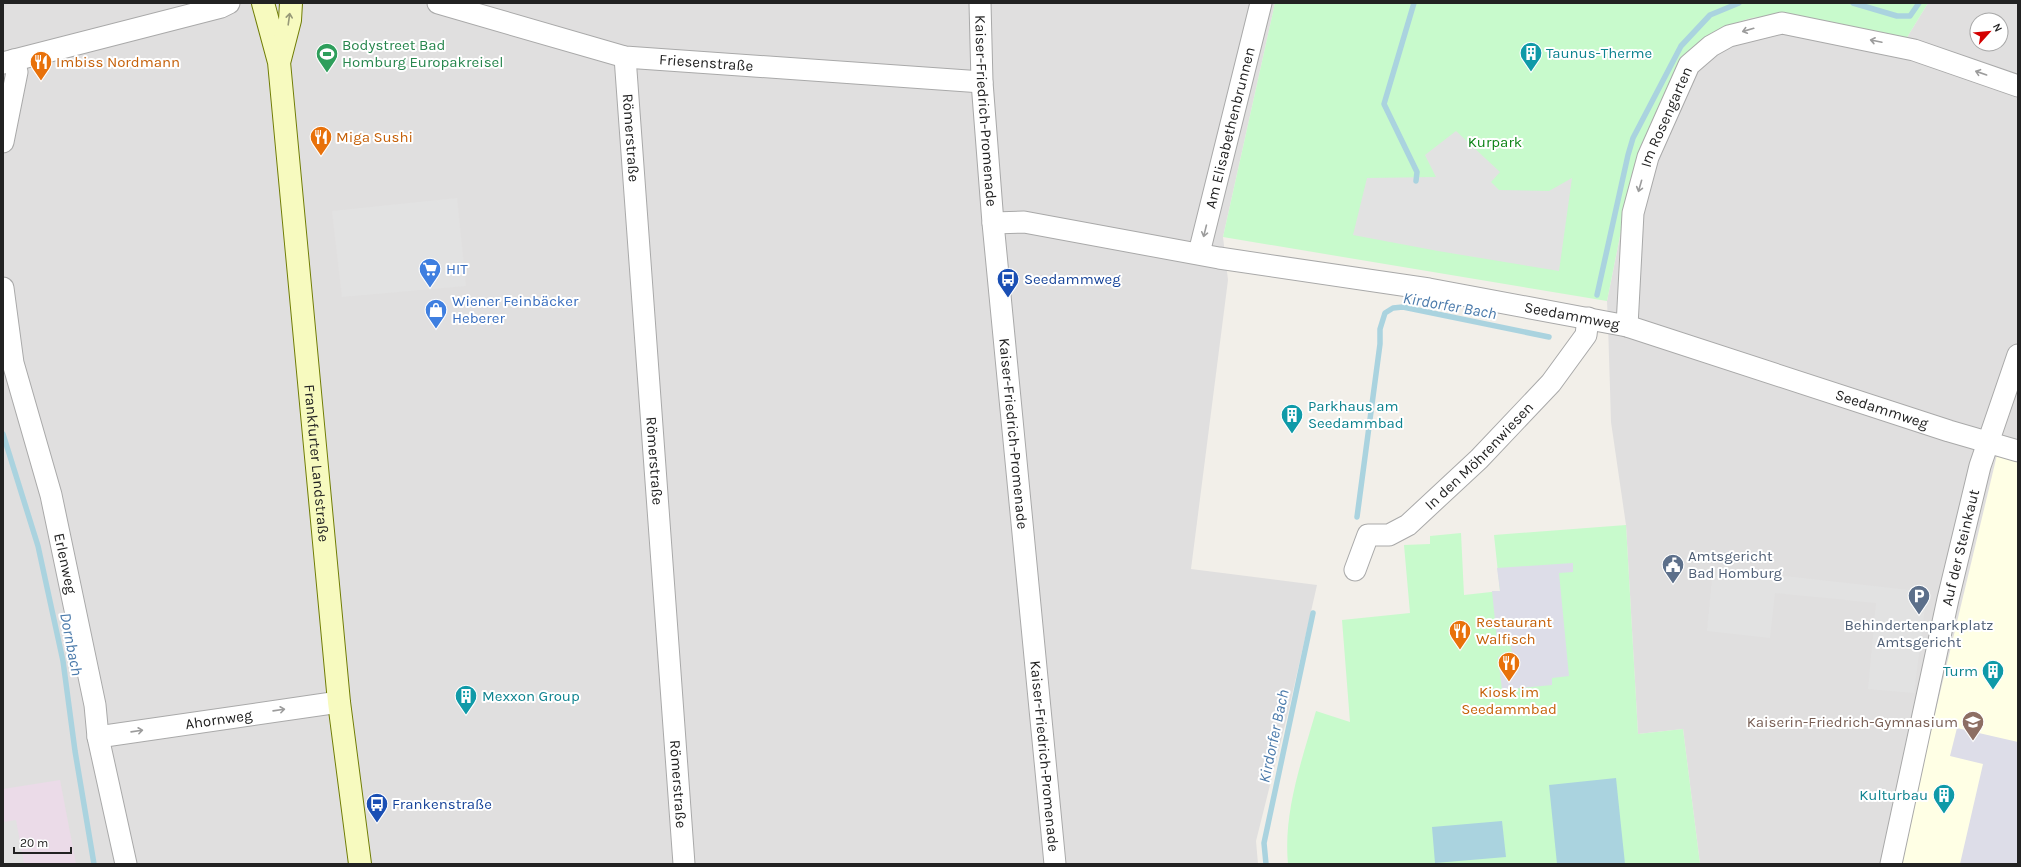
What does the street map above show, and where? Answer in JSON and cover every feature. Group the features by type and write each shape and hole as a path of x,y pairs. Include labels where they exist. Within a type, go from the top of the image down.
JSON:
{"street":[{"path":"172,19 197,3"},
{"path":"3,142 17,72 8,61 221,7 228,3"},
{"name":"Frankfurter Landstraße","path":"263,3 279,62 339,702 360,864"},
{"name":"Frankfurter Landstraße","path":"279,62 290,20 291,3"},
{"name":"Friesenstraße","path":"438,3 624,57 982,82"},
{"name":"Kaiser-Friedrich-Promenade","path":"980,3 982,82 993,223 1054,864"},
{"name":"Am Elisabethenbrunnen","path":"1200,253 1261,3"},
{"name":"Im Rosengarten","path":"1627,326 1633,213 1648,158 1689,65 1712,46 1729,36 1782,23 1914,50 2018,86"},
{"name":"Römerstraße","path":"624,57 684,864"},
{"name":"Seedammweg","path":"993,223 1024,222 1227,259 1428,290 1627,326 2018,451"},
{"name":"Erlenweg","path":"3,288 13,363 51,495 95,706 98,736 126,864"},
{"name":"In den Möhrenwiesen","path":"1355,570 1368,535 1389,535 1408,525 1469,469 1530,406 1551,383 1586,335 1588,318"},
{"name":"Auf der Steinkaut","path":"1891,864 1948,599 1987,442 2018,355"},
{"name":"Ahornweg","path":"98,736 339,702"}],"shaded area":[{"path":"3,3 1275,3 1223,237 1228,280 1191,569 1317,585 1288,713 1256,841 1258,864 3,864"},
{"path":"1928,3 2018,3 2018,864 1700,864 1683,729 1638,734 1626,525 1611,422 1607,301 1633,172 1672,77 1699,46 1723,27 1751,18 1782,14 1906,39"},
{"path":"1456,131 1500,172 1491,182 1499,190 1549,191 1572,178 1559,271 1353,235 1367,178 1436,177 1425,155"},
{"path":"457,198 466,286 342,297 332,211"},
{"name":"Kaiserin-Friedrich-Gymnasium","path":"1997,455 2018,460 2018,864 1899,864"},
{"path":"1573,563 1573,572 1559,573 1569,676 1552,678 1552,685 1502,690 1498,657 1512,655 1510,638 1497,640 1492,591 1500,591 1497,568"},
{"path":"1713,568 1927,592 1914,693 1868,689 1876,603 1775,593 1770,638 1707,631"},
{"path":"1957,728 2018,742 2018,864 1960,864 1983,764 1950,756"},
{"path":"60,780 76,864 3,864 3,789"},
{"path":"16,820 24,864 3,864 3,822"}],"green space":[{"name":"Kurpark","path":"1275,3 1928,3 1906,39 1782,14 1751,18 1723,27 1699,46 1672,77 1633,171 1607,301 1223,237"},
{"path":"1626,525 1638,734 1683,729 1700,864 1288,864 1288,825 1291,806 1300,767 1316,711 1350,722 1342,620 1410,613 1404,545 1430,544 1430,536 1461,533 1464,595 1500,591 1494,535"}],"water":[{"path":"1616,778 1625,864 1557,864 1549,785"},
{"path":"1502,821 1506,857 1435,863 1432,827"}],"waterway":[{"name":"Kirdorfer Bach","path":"1414,3 1384,104 1417,172 1416,181"},
{"name":"Kirdorfer Bach","path":"1597,295 1633,138 1681,46 1710,15 1739,3"},
{"name":"Kirdorfer Bach","path":"1853,3 1897,16 1910,16 1919,3"},
{"name":"Kirdorfer Bach","path":"1357,517 1380,344 1380,329 1385,313 1393,308 1403,307 1549,337"},
{"name":"Dornbach","path":"3,434 38,546 63,661 75,751 94,864"},
{"name":"Kirdorfer Bach","path":"1266,864 1264,843 1313,613"}],"place":[{"name":"Taunus-Therme","path":"1531,72"},
{"name":"Bodystreet Bad Homburg Europakreisel","path":"327,74"},
{"name":"Imbiss Nordmann","path":"41,82"},
{"name":"Miga Sushi","path":"321,156"},
{"name":"HIT","path":"430,288"},
{"name":"Seedammweg","path":"1008,298"},
{"name":"Wiener Feinbäcker Heberer","path":"436,330"},
{"name":"Parkhaus am Seedammbad","path":"1292,434"},
{"name":"Amtsgericht Bad Homburg","path":"1673,584"},
{"name":"Behindertenparkplatz Amtsgericht","path":"1919,616"},
{"name":"Restaurant Walfisch","path":"1460,650"},
{"name":"Kiosk im Seedammbad","path":"1509,682"},
{"name":"Turm","path":"1993,690"},
{"name":"Mexxon Group","path":"466,716"},
{"name":"Kaiserin-Friedrich-Gymnasium","path":"1973,742"},
{"name":"Kulturbau","path":"1944,814"},
{"name":"Frankenstraße","path":"377,824"}]}
